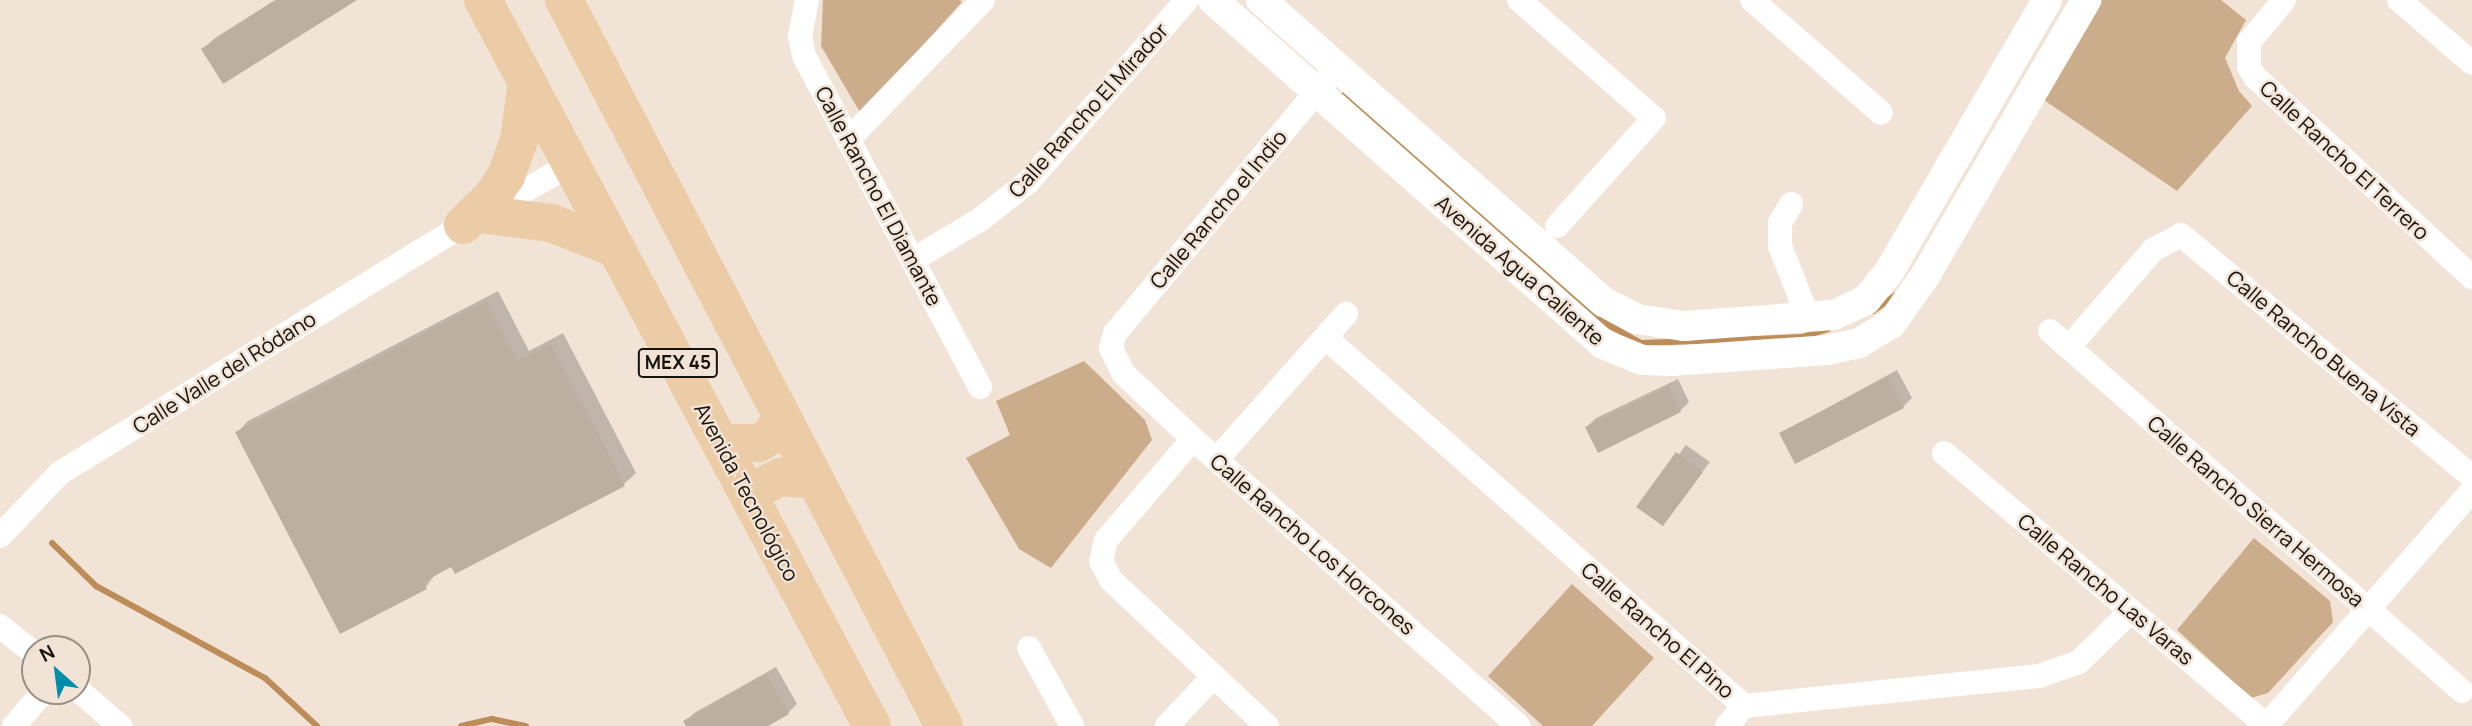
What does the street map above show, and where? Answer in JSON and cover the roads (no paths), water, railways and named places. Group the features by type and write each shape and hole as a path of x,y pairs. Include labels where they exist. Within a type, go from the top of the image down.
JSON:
{"main road":[{"name":"Avenida Tecnológico","path":"483,0 872,726"},
{"name":"MEX 45","path":"564,0 944,726"},
{"path":"474,220 506,176 519,140 527,82"},
{"path":"474,220 551,223 618,249"},
{"path":"722,443 759,443 772,435 781,416"},
{"path":"748,493 781,477 814,480"}],"street":[{"name":"Calle Rancho El Diamante","path":"807,0 800,35 804,56 848,141 915,259 980,387"},
{"name":"Calle Rancho El Mirador","path":"915,259 981,219 1028,182 1187,0"},
{"name":"Avenida Agua Caliente","path":"1213,0 1603,344 1642,360 1671,361 1827,350 1859,343 1891,324 1925,276 2085,0"},
{"name":"Avenida Agua Caliente","path":"1261,0 1564,270 1620,312 1684,327 1808,317 1854,308 1879,286 2047,0"},
{"path":"1519,0 1654,118 1557,226"},
{"path":"1752,0 1881,113"},
{"name":"Calle Rancho El Terrero","path":"2284,0 2249,42 2249,67 2255,77 2472,277"},
{"path":"2399,0 2472,63"},
{"path":"848,141 973,3"},
{"path":"2028,32 2057,49"},
{"name":"Calle Rancho el Indio","path":"1114,356 1115,333 1336,67"},
{"name":"Calle Valle del Ródano","path":"0,536 60,473 474,220 572,164"},
{"path":"1791,204 1780,223 1780,246 1808,317"},
{"name":"Calle Rancho Buena Vista","path":"2070,347 2153,250 2174,237 2191,242 2472,477"},
{"path":"1218,458 1346,314"},
{"name":"Calle Rancho Sierra Hermosa","path":"2050,331 2462,691"},
{"name":"Calle Rancho El Pino","path":"1326,338 1744,706 2039,676 2079,662 2131,611"},
{"name":"Calle Rancho Los Horcones","path":"1114,356 1128,379 1193,439 1218,458 1519,726"},
{"path":"1193,439 1106,540 1101,561 1111,580 1212,678 1267,726"},
{"name":"Calle Rancho Las Varas","path":"1944,453 2266,726"},
{"path":"2266,726 2472,491"},
{"path":"0,626 21,643"},
{"path":"1029,648 1072,726"},
{"path":"1167,726 1212,678"},
{"path":"91,701 120,726"},
{"path":"14,726 32,705"},
{"path":"1727,726 1744,706"}],"waterway":[{"path":"1344,95 1601,321 1641,343 1802,337 1828,329"},
{"path":"1873,311 1896,295"},
{"path":"52,543 96,586 265,678 317,726"},
{"path":"461,726 492,719 526,726"}]}
